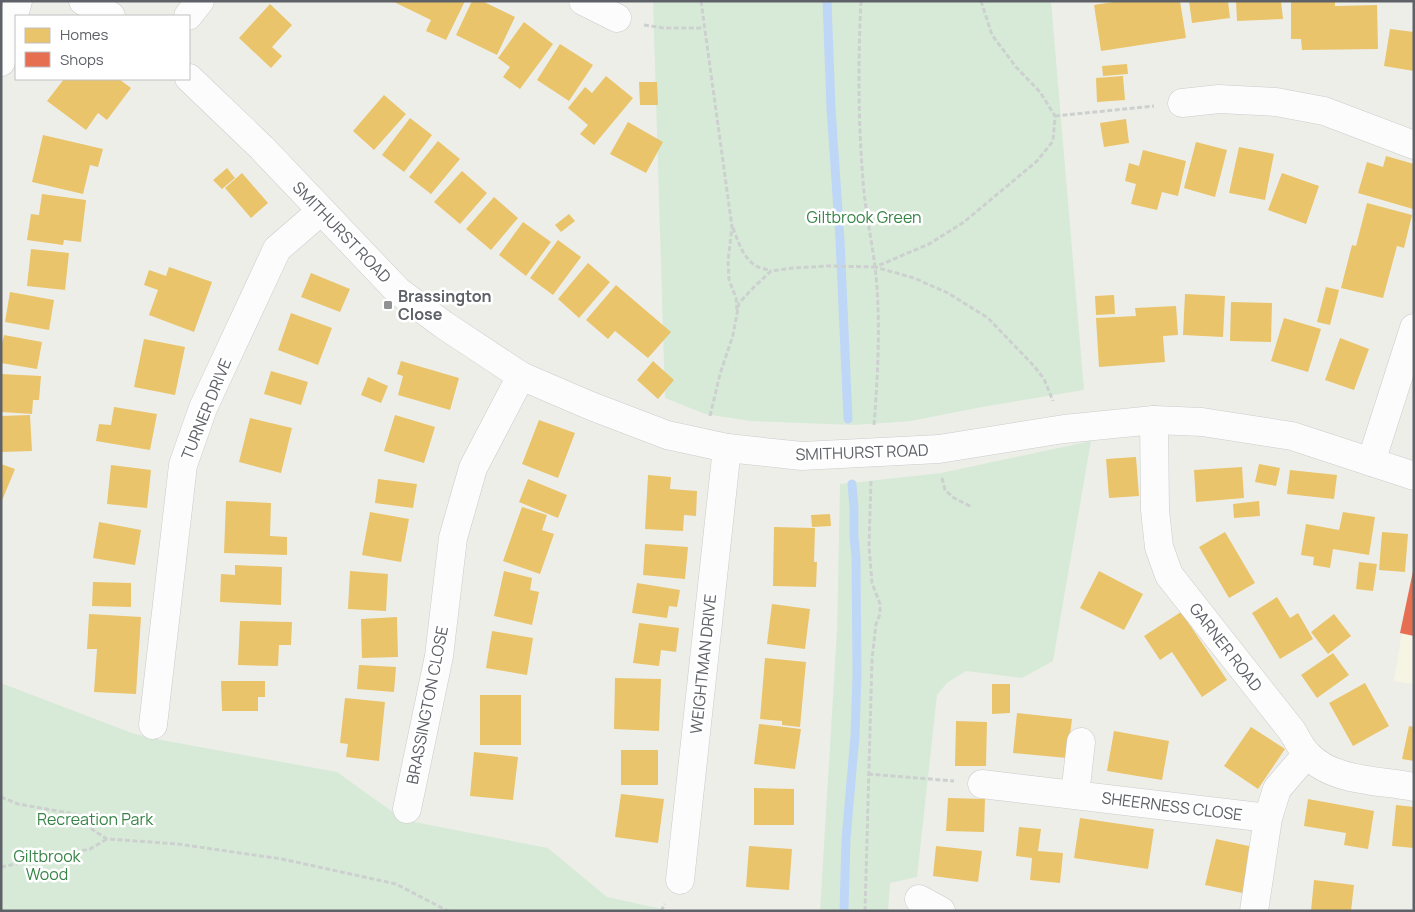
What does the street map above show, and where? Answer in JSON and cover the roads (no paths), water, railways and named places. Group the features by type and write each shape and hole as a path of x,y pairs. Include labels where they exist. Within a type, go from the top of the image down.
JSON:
{"street":[{"path":"1,62 18,1"},
{"path":"84,1 109,15"},
{"path":"189,15 200,1"},
{"path":"583,1 617,18"},
{"name":"SMITHURST ROAD","path":"190,79 262,148 398,291 444,325 521,376 591,406 668,435 715,446 802,456 939,449 1064,429 1154,420 1202,422 1292,436 1414,476"},
{"path":"1182,103 1219,99 1276,102 1324,111 1414,145"},
{"name":"TURNER DRIVE","path":"153,725 183,465 203,408 277,249 321,211"},
{"path":"1371,462 1414,328"},
{"name":"BRASSINGTON CLOSE","path":"407,809 439,656 453,538 473,468 521,376"},
{"name":"GARNER ROAD","path":"1154,420 1155,510 1159,547 1169,575 1292,731 1307,754 1324,768 1340,774 1414,787"},
{"name":"WEIGHTMAN DRIVE","path":"680,880 715,446"},
{"path":"1075,795 1081,742"},
{"path":"1254,911 1268,818 1277,789 1307,754"},
{"name":"SHEERNESS CLOSE","path":"982,784 1268,818"}],"waterway":[{"path":"827,1 848,419"},
{"path":"844,911 846,839 855,736 857,675 856,557 852,484"}],"place":[{"name":"Brassington Close","path":"388,305"}],"park label":[{"name":"Giltbrook Green","path":"864,217"},
{"name":"Recreation Park","path":"95,819"},
{"name":"Giltbrook Wood","path":"47,865"}]}
